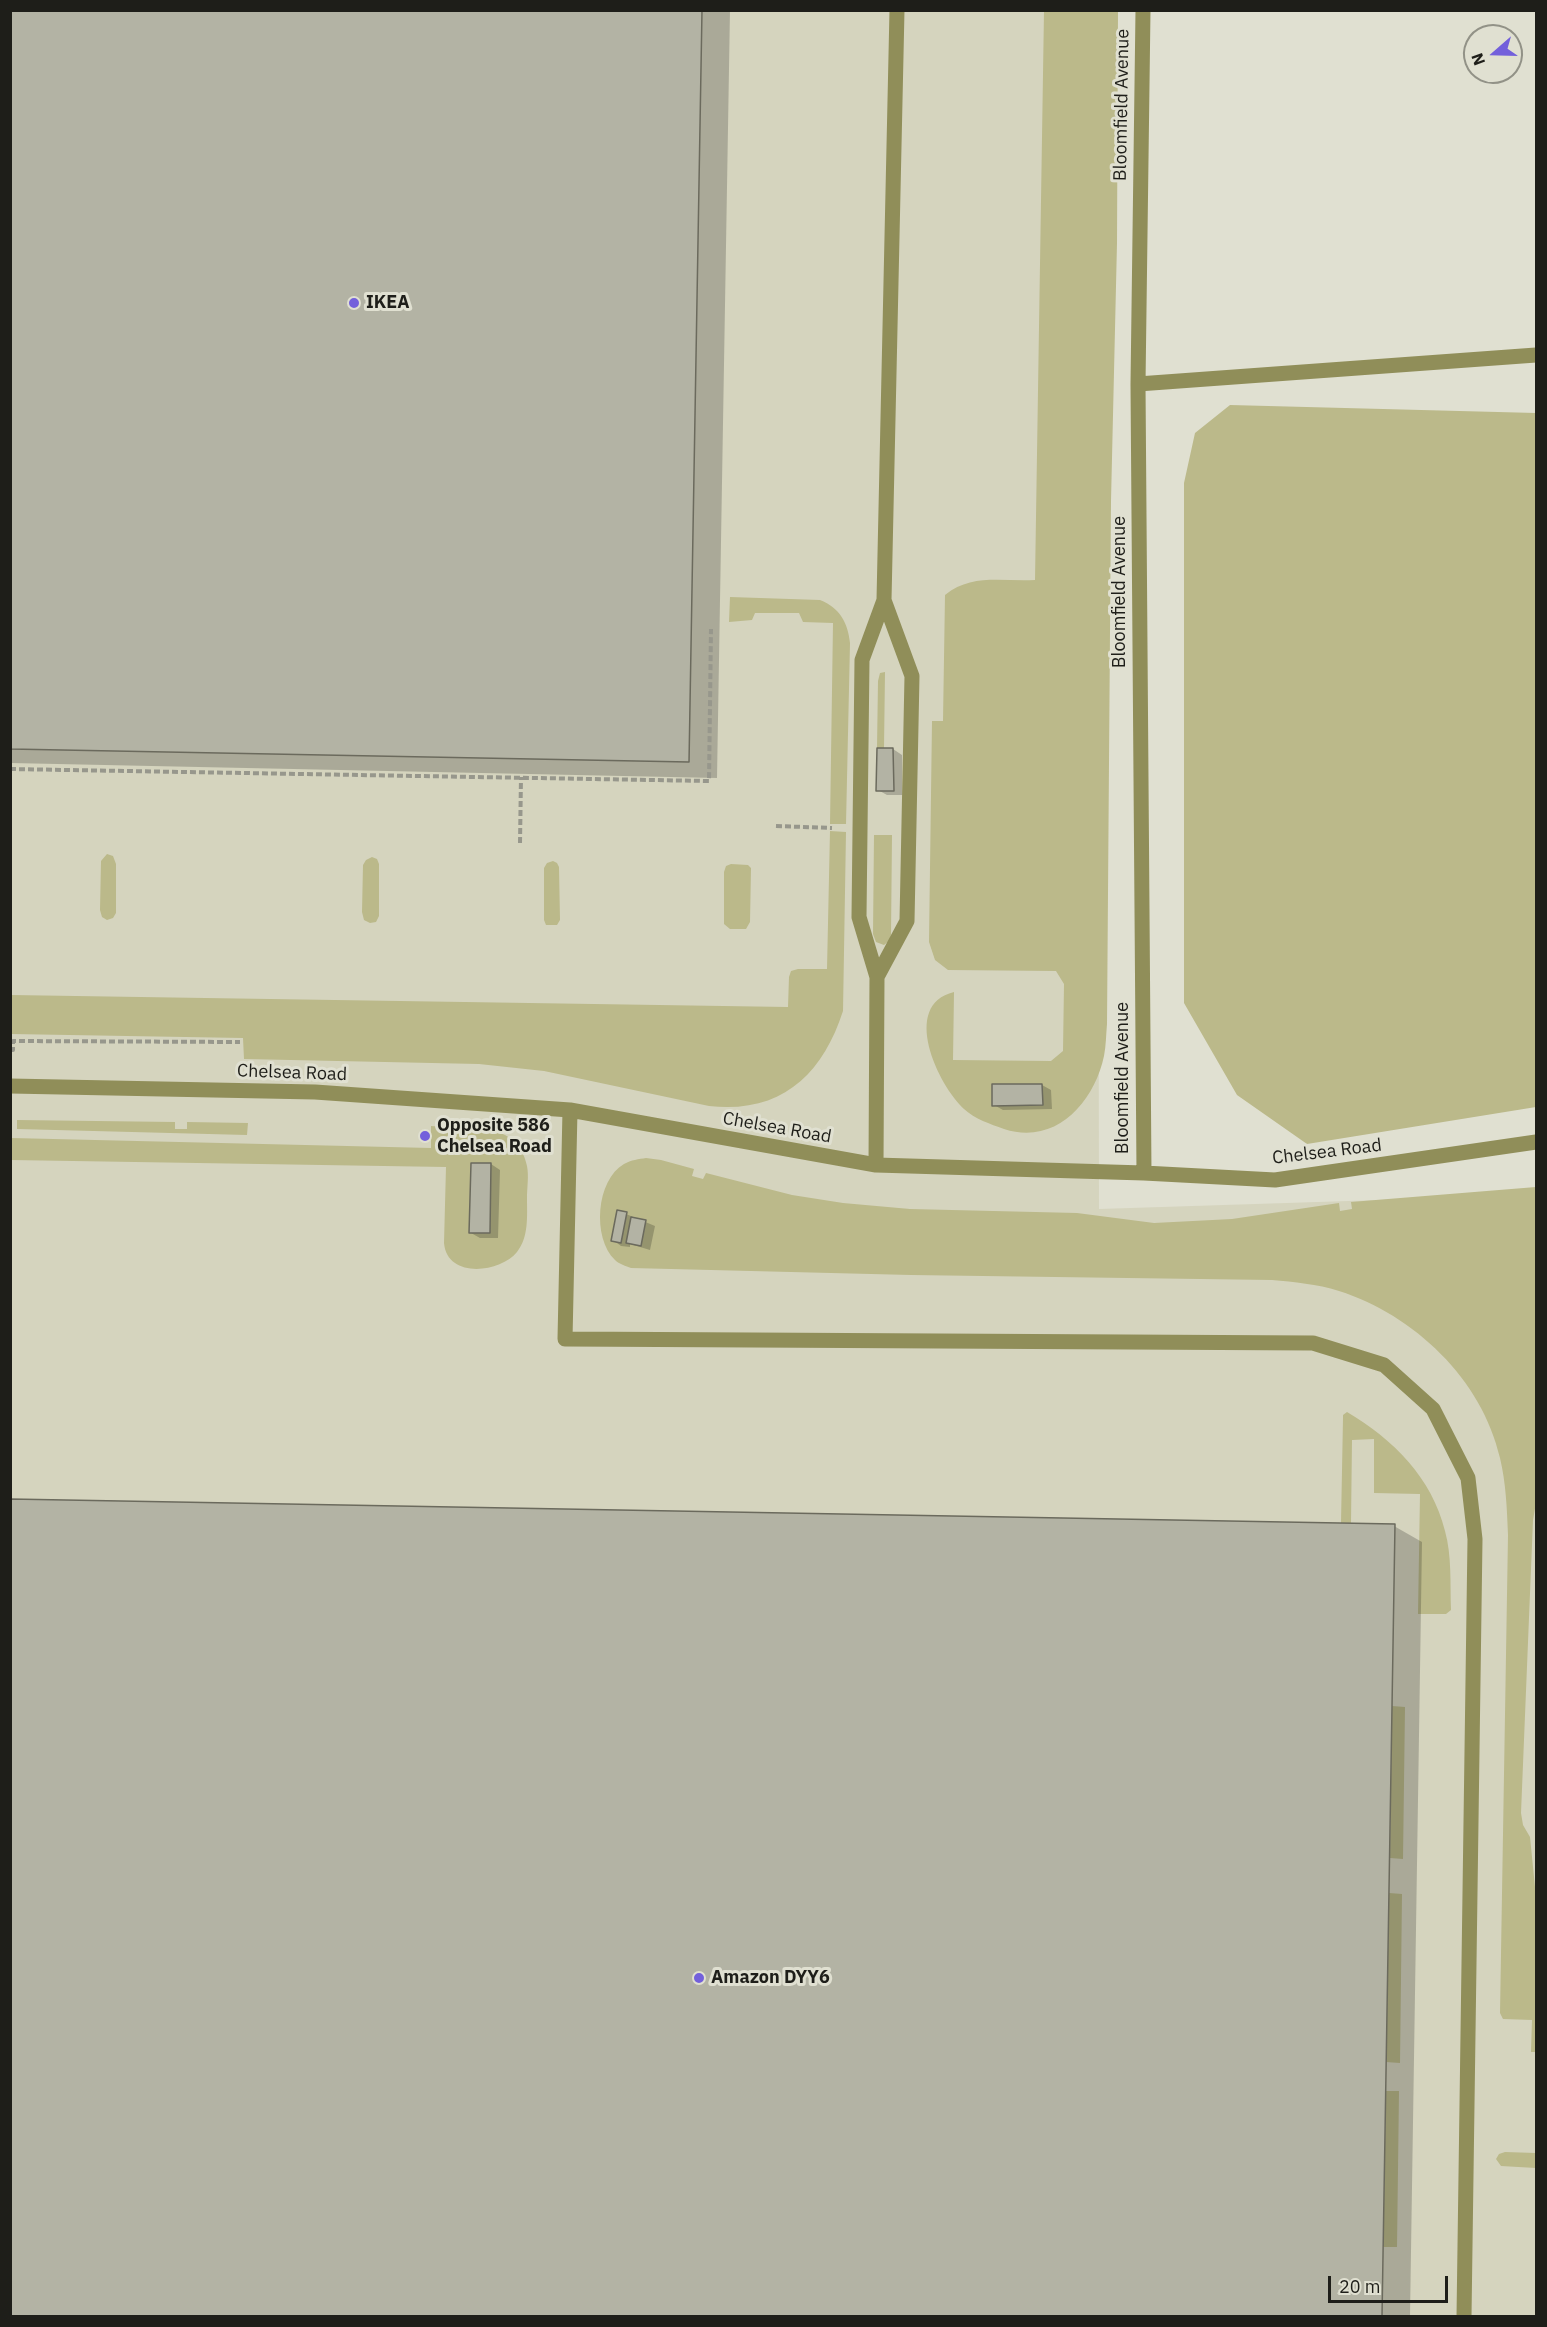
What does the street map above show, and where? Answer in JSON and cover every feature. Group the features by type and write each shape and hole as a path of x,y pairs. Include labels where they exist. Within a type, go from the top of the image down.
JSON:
{"street":[{"path":"876,1165 877,977 859,917 861,660 884,600 897,10"},
{"name":"Bloomfield Avenue","path":"1143,10 1138,384 1144,1173"},
{"path":"1138,384 1536,355"},
{"path":"877,977 907,921 912,676 884,600"},
{"name":"Chelsea Road","path":"10,1086 315,1092 570,1110 876,1165 1144,1173 1275,1180 1536,1142"},
{"path":"570,1110 564,1340 1313,1343 1384,1365 1433,1409 1468,1478 1475,1539 1464,2316"}],"path":[{"path":"10,769 709,781 711,629"},
{"path":"520,777 520,843"},
{"path":"776,826 830,828"},
{"path":"10,1050 13,1050 14,1041 240,1042"}],"shaded area":[{"path":"11,11 1097,11 1099,1209 1536,1195 1536,2316 11,2316"},
{"path":"1044,11 1118,11 1107,1024 1105,1052 1099,1073 1081,1104 1055,1126 1023,1133 988,1123 964,1109 944,1082 929,1046 927,1028 929,1012 938,1000 954,992 953,1060 1051,1061 1063,1051 1064,984 1056,971 948,970 935,960 929,942 932,721 943,721 945,595 955,588 977,581 1035,580"},
{"path":"1230,405 1536,413 1536,1107 1307,1144 1237,1095 1184,1003 1184,483 1195,433"},
{"path":"730,597 820,600 833,607 842,617 850,643 846,824 830,824 833,623 803,622 799,613 755,613 752,620 729,622"},
{"path":"885,672 884,748 877,748 878,681 880,673"},
{"path":"830,831 846,832 843,1011 834,1034 810,1072 795,1086 777,1097 757,1104 734,1107 709,1106 544,1071 479,1064 244,1059 243,1038 11,1034 11,995 788,1007 791,971 827,969"},
{"path":"874,835 892,835 891,935 889,941 884,945 876,942 873,934"},
{"path":"107,854 113,856 116,864 116,913 113,918 107,920 102,917 100,910 101,861"},
{"path":"372,857 377,859 379,864 379,916 376,922 370,923 364,920 362,912 363,865"},
{"path":"553,861 559,867 560,920 557,925 546,925 544,920 544,868 547,863"},
{"path":"748,865 751,868 750,922 746,929 730,929 724,924 724,872 726,866"},
{"path":"17,1120 175,1122 175,1129 187,1129 187,1122 248,1123 247,1135 17,1129"},
{"path":"431,1126 489,1129 513,1141 522,1151 528,1174 524,1240 517,1252 499,1265 475,1269 464,1267 454,1263 447,1255 444,1243 446,1167 11,1160 11,1138 431,1148"},
{"path":"646,1158 694,1169 692,1176 703,1179 706,1173 792,1195 843,1203 910,1209 1077,1213 1154,1223 1232,1219 1339,1203 1340,1211 1352,1209 1351,1202 1536,1187 1536,1503 1533,1520 1521,1813 1523,1825 1530,1837 1536,1897 1536,2052 1531,2052 1532,2020 1503,2019 1500,2013 1508,1535 1504,1477 1491,1429 1478,1402 1441,1354 1393,1316 1367,1302 1339,1291 1314,1285 1272,1280 631,1268 617,1261 608,1250 600,1224 600,1210 608,1183 615,1172 624,1164"},
{"path":"1347,1412 1395,1448 1420,1477 1431,1494 1439,1512 1449,1550 1451,1610 1446,1614 1418,1614 1420,1494 1374,1493 1374,1439 1352,1440 1351,1523 1341,1523 1343,1415"},
{"path":"1392,1706 1405,1707 1403,1859 1390,1858"},
{"path":"1389,1893 1402,1894 1400,2063 1386,2062"},
{"path":"1386,2091 1399,2091 1397,2247 1383,2247"},
{"path":"1505,2152 1536,2153 1536,2168 1501,2166 1496,2159 1499,2154"}],"building":[{"name":"IKEA","path":"10,10 702,10 689,762 10,749"},
{"path":"877,748 893,748 894,791 876,791"},
{"path":"992,1084 1042,1084 1043,1105 992,1106"},
{"path":"471,1163 491,1163 490,1233 469,1233"},
{"path":"617,1210 627,1212 621,1243 611,1241"},
{"path":"631,1217 646,1220 641,1246 626,1243"},
{"name":"Amazon DYY6","path":"10,1499 1395,1524 1382,2316 10,2316"}],"place":[{"name":"IKEA","path":"354,303"},
{"name":"Opposite 586 Chelsea Road","path":"425,1136"},
{"name":"Amazon DYY6","path":"699,1978"}]}
